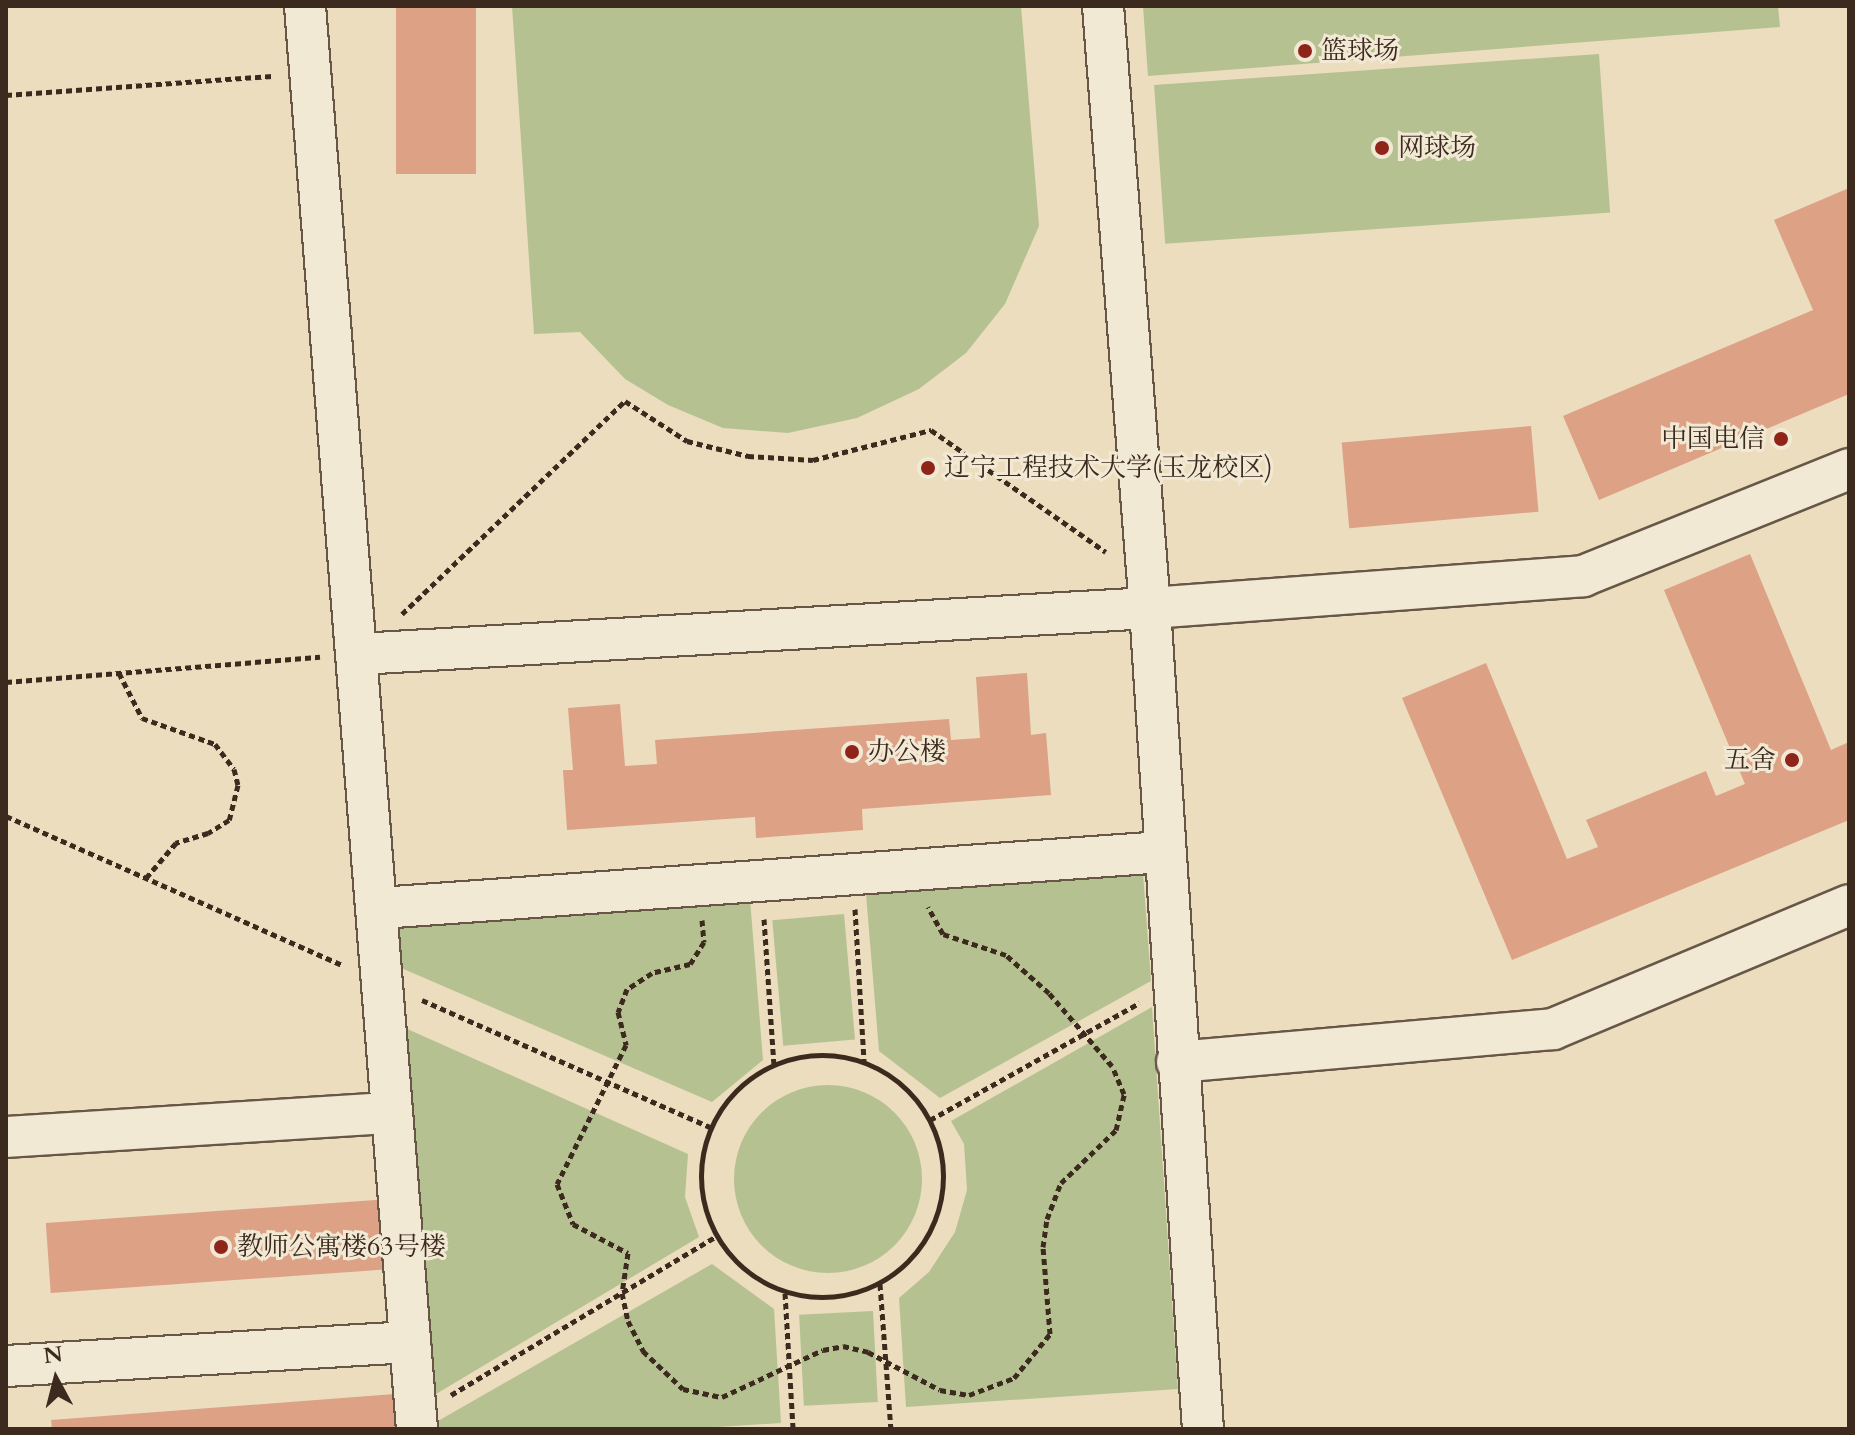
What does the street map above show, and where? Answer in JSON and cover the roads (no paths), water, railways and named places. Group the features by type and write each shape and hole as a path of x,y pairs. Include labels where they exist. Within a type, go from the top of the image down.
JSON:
{"street":[{"path":"305,6 380,908 391,1113 417,1422"},
{"path":"1103,6 1148,594 1171,985 1203,1429"},
{"path":"359,654 1148,594 1583,576 1849,469"},
{"path":"380,908 761,878 1163,852"},
{"path":"1177,1062 1553,1029 1849,905"},
{"path":"6,1137 391,1113"},
{"path":"6,1366 410,1342"}],"place":[{"name":"篮球场","path":"1305,51"},
{"name":"网球场","path":"1382,148"},
{"name":"中国电信","path":"1781,439"},
{"name":"辽宁工程技术大学(玉龙校区)","path":"928,468"},
{"name":"办公楼","path":"852,752"},
{"name":"五舍","path":"1792,760"},
{"name":"教师公寓楼63号楼","path":"221,1247"}]}
